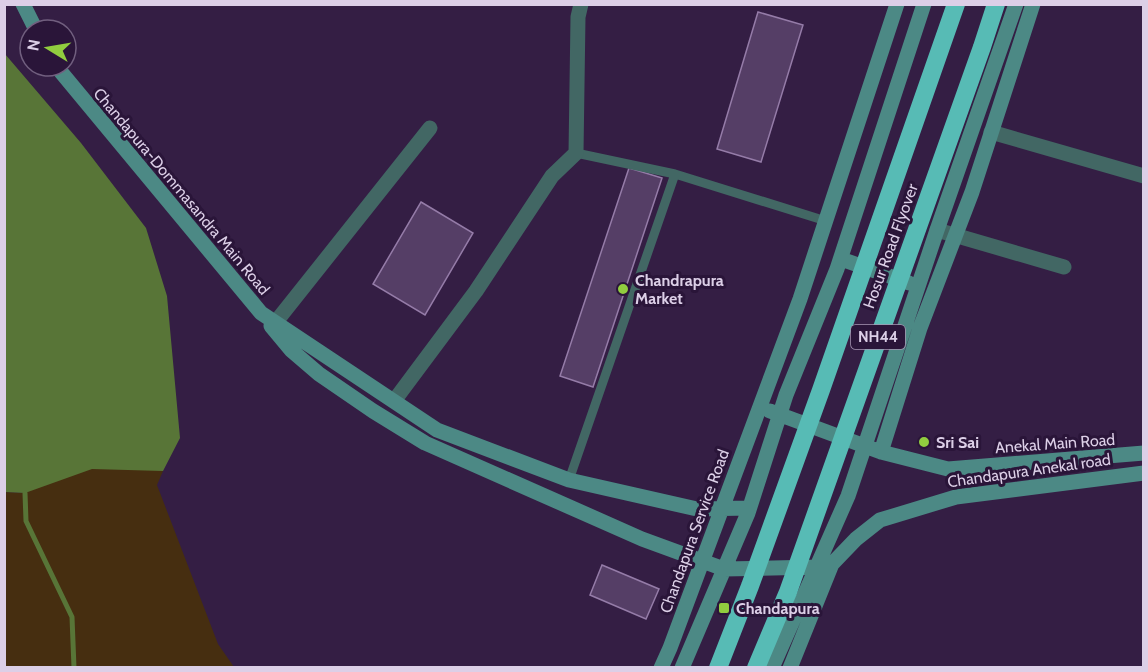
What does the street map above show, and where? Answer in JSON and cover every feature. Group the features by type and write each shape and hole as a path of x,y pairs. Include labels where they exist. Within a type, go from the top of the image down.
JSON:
{"highway":[{"name":"Hosur Road Flyover","path":"718,668 821,390 956,4"},
{"name":"Hosur Road Flyover","path":"756,668 788,592 996,4"}],"main road":[{"path":"23,4 30,18"},
{"name":"Chandapura Service Road","path":"661,668 703,562 759,405 789,332 897,4"},
{"path":"682,668 749,508 779,416 841,259 924,4"},
{"path":"772,668 848,496 1016,4"},
{"path":"881,452 920,328 991,132 1033,4"},
{"name":"Chandapura-Dommasandra Main Road","path":"66,78 261,313 437,430 569,480 697,510 749,508"},
{"path":"841,259 918,286"},
{"path":"261,313 291,350 319,374 425,443 642,539 724,569 816,567 832,564"},
{"name":"Anekal Main Road","path":"759,405 779,416 881,452 948,469 1143,453"},
{"name":"Chandapura Anekal road","path":"832,564 856,538 880,520 920,507 956,497 1143,473"},
{"path":"790,668 832,564"}],"street":[{"path":"394,401 476,291 552,176 576,153 578,16 581,4"},
{"path":"275,323 430,128"},
{"path":"991,132 1143,176"},
{"path":"937,230 1064,267"}],"lane":[{"path":"576,153 675,174 826,221"},
{"path":"569,480 675,174"}],"shaded area":[{"path":"5,54 18,69 18,78 25,78 81,143 146,228 167,296 180,438 163,471 92,469 25,493 5,492"},
{"path":"90,461 163,471 157,485 218,644 234,667 5,667 4,492 25,493"}],"building":[{"path":"758,12 803,25 761,162 717,149"},
{"path":"629,168 662,178 593,387 560,376"},
{"path":"421,202 473,233 425,315 373,284"},
{"path":"602,565 659,589 646,619 590,595"}],"waterway":[{"path":"25,493 26,521 72,617 74,668"}],"place":[{"name":"Chandrapura Market","path":"623,289"},
{"name":"Sri Sai","path":"924,442"},
{"name":"Chandapura","path":"724,608"}]}
